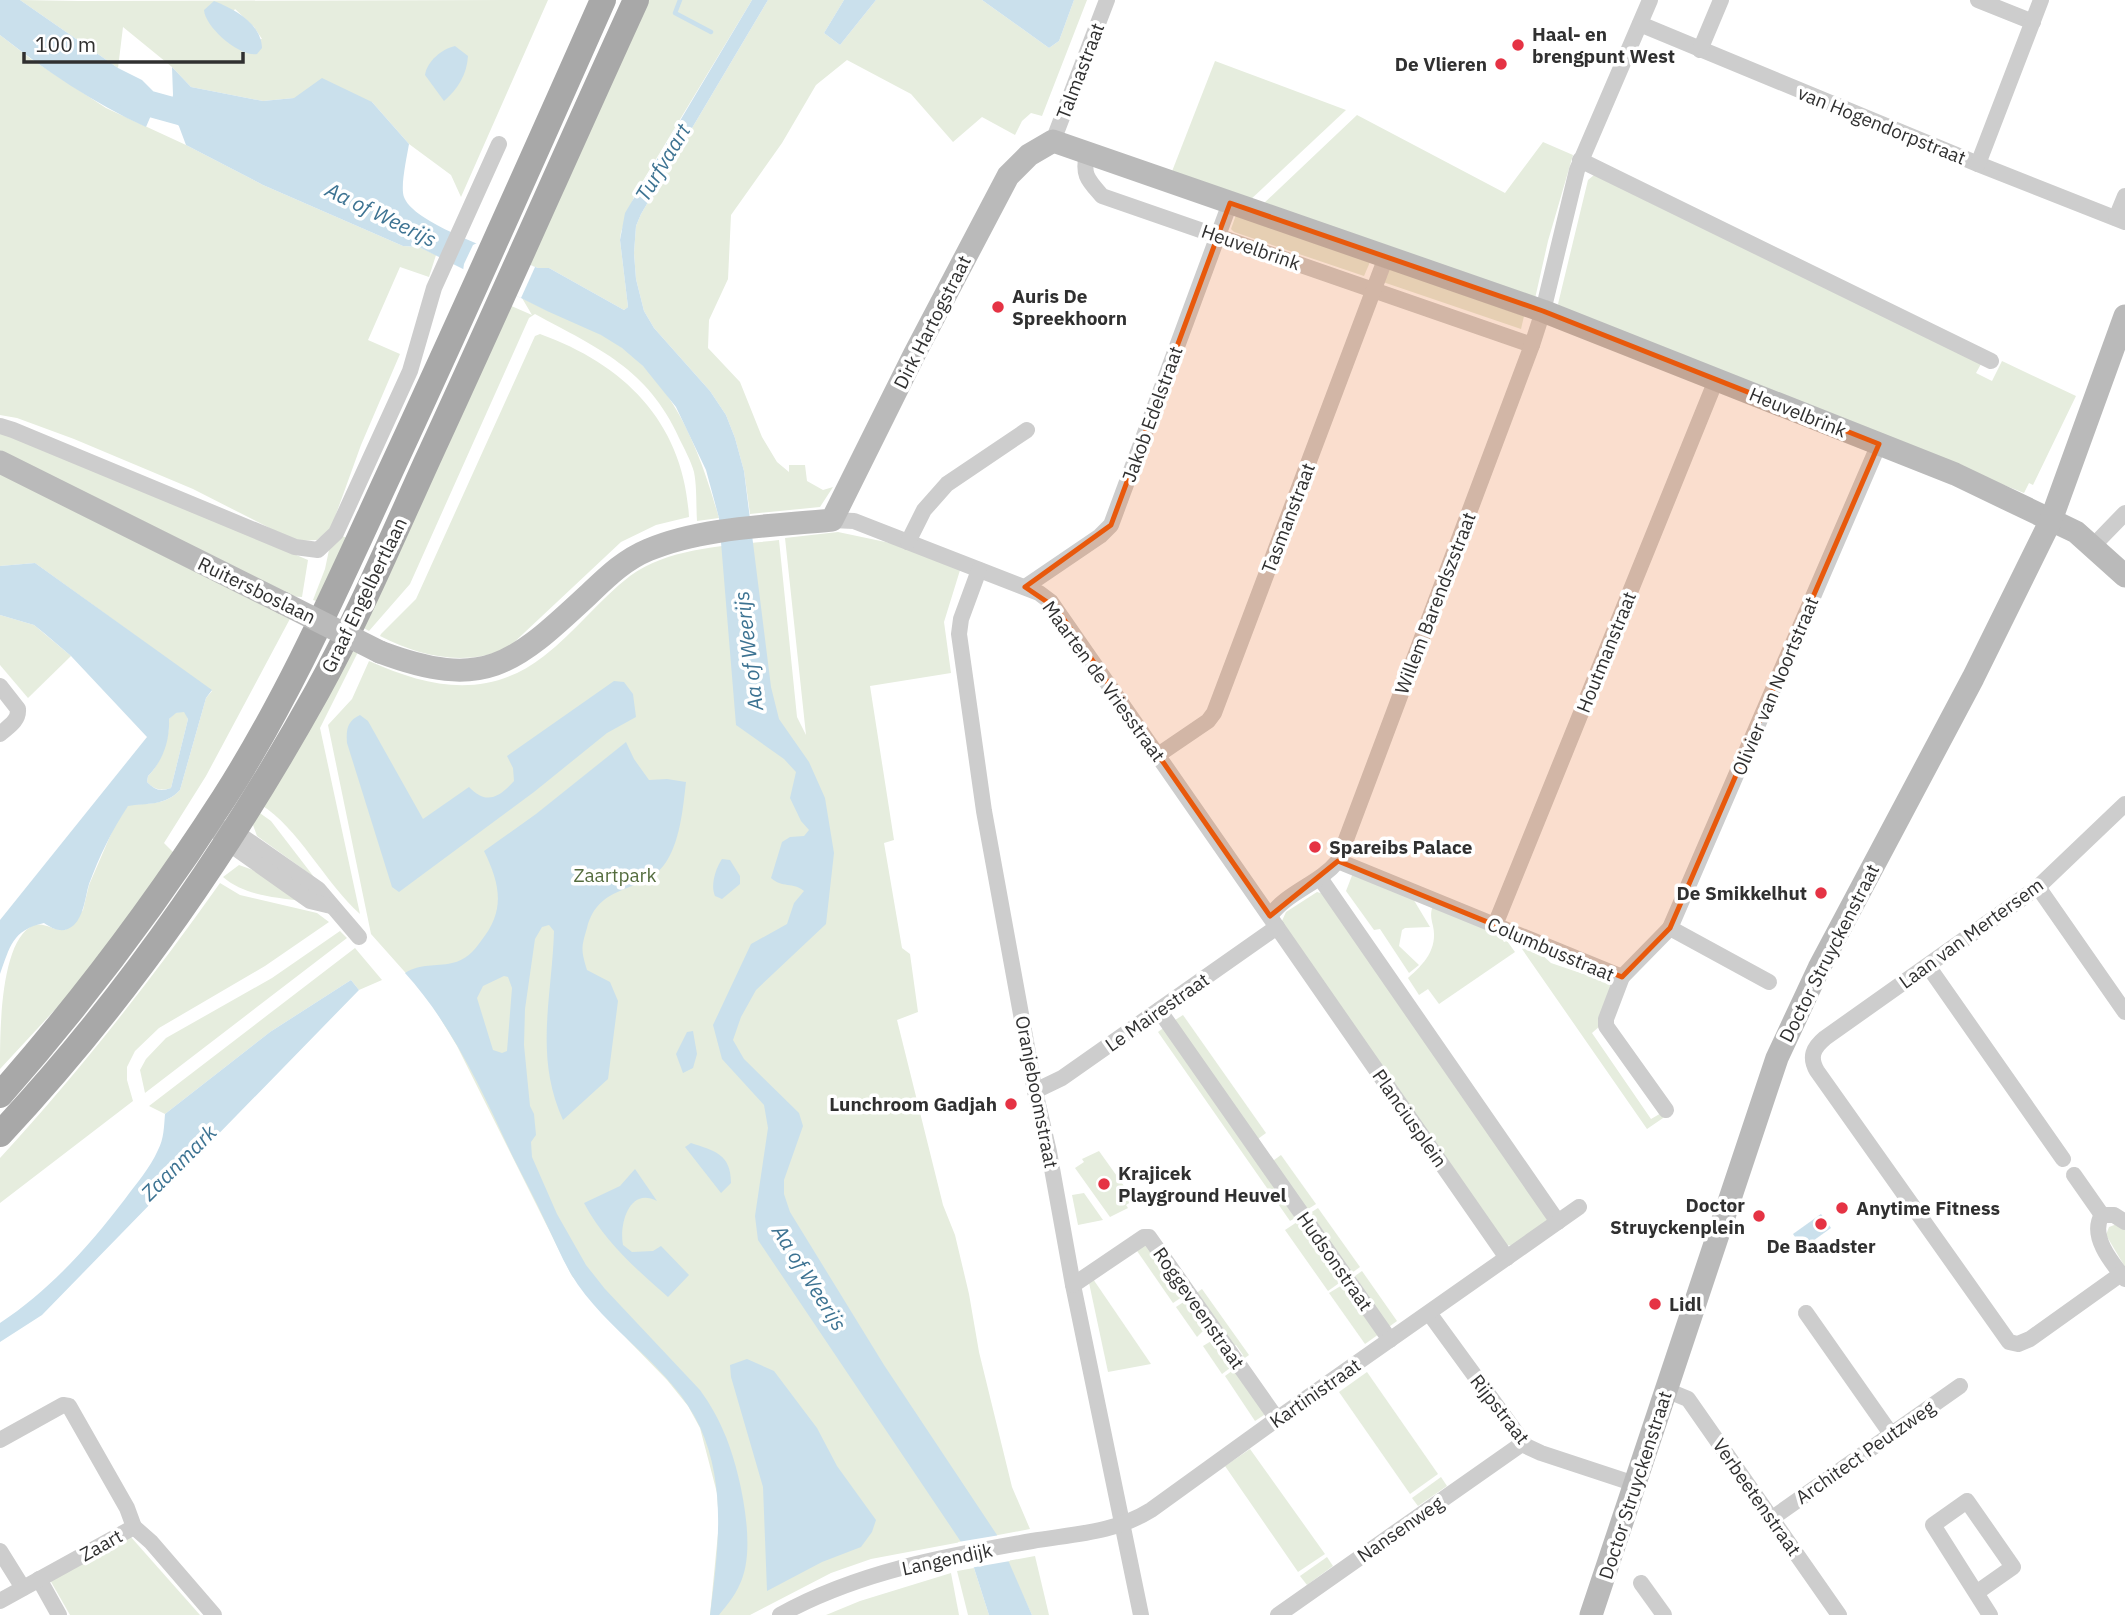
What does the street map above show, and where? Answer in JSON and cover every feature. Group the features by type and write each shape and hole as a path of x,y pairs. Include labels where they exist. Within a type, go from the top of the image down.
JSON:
{"main road":[{"name":"Graaf Engelbertlaan","path":"0,1095 94,983 160,893 246,762 314,634 493,248 603,0"},
{"name":"Graaf Engelbertlaan","path":"0,1135 69,1057 133,976 229,836 317,692 340,648 505,291 636,0"}],"street":[{"name":"Talmastraat","path":"1053,141 1107,0"},
{"path":"1532,345 1543,311 1580,160 1650,0"},
{"path":"1700,50 1721,0"},
{"path":"1978,0 2033,22"},
{"path":"1978,164 2041,0"},
{"name":"van Hogendorpstraat","path":"1640,24 1978,164 2121,220"},
{"name":"Heuvelbrink","path":"1053,141 1543,311 1955,474 2076,532 2125,576"},
{"name":"Dirk Hartogstraat","path":"832,520 914,355 1008,176 1029,155 1053,141"},
{"path":"0,426 295,547 318,550 336,533 410,371 434,288 499,144"},
{"name":"Heuvelbrink","path":"1087,154 1084,167 1088,180 1102,196 1532,345"},
{"path":"1580,160 1991,361"},
{"path":"2121,220 2125,196"},
{"name":"Jakob Edelstraat","path":"1025,587 1100,536 1111,525 1230,203"},
{"name":"Tasmanstraat","path":"1158,755 1208,721 1214,713 1386,257"},
{"name":"Doctor Struyckenstraat","path":"1591,1615 1785,1039 1819,968 1973,678 2051,520 2125,316"},
{"name":"Willem Barendszstraat","path":"1338,861 1532,345"},
{"name":"Houtmanstraat","path":"1495,925 1716,380"},
{"path":"908,542 924,510 947,484 1027,430"},
{"name":"Olivier van Noortstraat","path":"1670,928 1880,444"},
{"name":"Ruitersboslaan","path":"0,462 380,652 410,663 449,670 490,666 509,660 543,637 616,569 646,550 681,538 736,531"},
{"path":"2094,546 2125,513"},
{"name":"Maarten de Vriesstraat","path":"736,531 832,520 854,521 1044,596 1056,608 1274,922"},
{"name":"Oranjeboomstraat","path":"979,570 961,619 959,634 984,811 1035,1091 1141,1615"},
{"path":"0,686 18,709 17,719 0,734"},
{"name":"Laan van Mertersem","path":"2123,1277 2030,1339 2018,1344 2012,1343 1817,1071 1812,1054 1814,1048 1825,1038 2038,887 2125,804"},
{"path":"206,824 229,836 310,901 331,906 359,937"},
{"path":"1274,922 1278,906 1320,878 1338,861"},
{"name":"Columbusstraat","path":"1338,861 1622,977 1606,1019 1606,1026 1665,1110"},
{"path":"1320,878 1558,1222"},
{"path":"2038,887 2125,1012"},
{"name":"Le Mairestraat","path":"1035,1091 1062,1078 1159,1010 1274,922"},
{"name":"Planciusplein","path":"1274,922 1507,1258"},
{"path":"1622,977 1670,928 1769,982"},
{"path":"1928,966 2063,1159"},
{"name":"Hudsonstraat","path":"1159,1010 1390,1340"},
{"path":"2074,1175 2102,1215"},
{"path":"1507,1258 1580,1207"},
{"path":"2102,1215 2114,1215 2125,1222"},
{"path":"2102,1215 2097,1223 2099,1238 2123,1277"},
{"name":"Roggeveenstraat","path":"1073,1285 1144,1237 1149,1237 1277,1419"},
{"name":"Kartinistraat","path":"1121,1525 1151,1510 1507,1258"},
{"name":"Rijpstraat","path":"1429,1313 1523,1443 1541,1453 1635,1484"},
{"path":"1806,1313 1891,1434"},
{"name":"Architect Peutzweg","path":"1771,1519 1959,1386"},
{"name":"Verbeetenstraat","path":"1666,1390 1688,1399 1839,1615"},
{"path":"0,1440 63,1405 69,1406 127,1508 134,1527"},
{"name":"Nansenweg","path":"1278,1615 1523,1443"},
{"path":"1976,1593 2012,1567 1967,1501 1933,1525 1976,1593 1990,1615"},
{"name":"Langendijk","path":"780,1615 814,1598 894,1569 1032,1541 1107,1530 1121,1525"},
{"name":"Zaart","path":"0,1601 134,1527 151,1542 214,1615"},
{"path":"0,1551 23,1588"},
{"path":"39,1579 59,1615"},
{"path":"1641,1583 1664,1615"}],"highlighted area":[{"path":"1230,203 1543,311 1879,444 1670,928 1622,977 1338,861 1270,916 1056,608 1025,587 1111,525"}],"green space":[{"path":"20,0 548,0 461,197 451,175 409,144 372,102 294,98 263,101 191,87 172,67 123,27 118,68","holes":["235,9 262,39 229,43 220,33"]},
{"path":"645,0 752,0 635,194 620,240 628,307 624,310 549,268 538,268 525,263"},
{"path":"768,0 844,0 824,33 840,45 876,0 982,0 1049,48 1059,41 1074,0 1087,0 1042,116 1031,113 1022,121 1015,135 982,117 953,142 911,94 847,60 816,85 782,143 731,215 728,279 709,320 708,348 740,382 762,437 777,462 789,472 789,465 805,465 807,481 823,490 833,487 820,507 750,514 744,471 726,415 710,391 654,328 644,311 636,279 634,253 636,226 641,214"},
{"path":"0,35 31,59 106,108 263,185 403,246 419,247 436,255 429,277 400,267 368,340 400,354 361,445 331,528 317,540 295,541 193,489 74,439 17,418 0,415"},
{"path":"1215,61 1346,110 1248,202 1171,174"},
{"path":"1357,115 1505,193 1543,142 1573,155 1548,241 1534,303 1261,206"},
{"path":"1594,175 1981,364 1976,373 1992,381 2002,361 2076,396 2033,485 2029,483 2024,493 1561,309 1558,304 1588,180"},
{"path":"1236,215 1370,262 1364,276 1234,232 1231,229"},
{"path":"1385,267 1524,316 1521,329 1380,281"},
{"path":"522,298 600,334 624,349 645,368 663,389 691,438 719,518 697,521 693,468 666,414 652,394 636,377 600,350 535,314 529,318 410,584 369,631 362,627 507,304 532,315"},
{"path":"540,334 599,363 624,381 645,402 662,426 676,454 685,484 689,517 656,525 621,542 507,649 474,657 442,657 411,649 380,636 416,599 535,336"},
{"path":"0,432 30,442 308,560 302,597 286,596 0,454"},
{"path":"0,471 292,615 206,776 164,843 175,854 89,973 0,1069 4,988 14,948 23,934 34,925 65,930 83,910 89,885 114,827 128,805 162,801 180,790 206,698 212,691 35,563 0,566"},
{"name":"Zaartpark","path":"838,532 895,544 961,567 944,622 951,673 870,686 894,840 884,843 902,948 910,954 918,1012 897,1020 943,1205 955,1235 979,1352 1012,1487 1030,1529 871,1559 831,1573 750,1615 710,1615 719,1523 717,1493 700,1428 688,1406 667,1380 572,1276 457,1046 428,998 371,934 328,725 352,699 369,661 414,678 436,683 480,684 501,679 523,670 544,656 619,585 646,566 702,549 779,540 797,717 806,735 785,538"},
{"path":"340,535 349,539 316,601 313,600 329,550"},
{"path":"0,615 34,625 71,656 28,698 0,665"},
{"path":"351,648 358,652 320,728 360,914 347,902 287,827 261,805"},
{"path":"185,711 188,719 171,788 155,788 147,782 148,776 164,750 169,719 175,713"},
{"path":"257,811 271,821 314,877 257,836 253,825"},
{"path":"239,865 253,870 302,901 251,892 223,877"},
{"path":"1353,873 1412,897 1430,927 1402,930 1399,946 1419,965 1409,973 1380,929 1374,930 1346,891"},
{"path":"220,883 240,895 317,913 329,922 265,966 159,1028 135,1051 127,1067 127,1080 133,1101 0,1203 0,1158 59,1092 114,1024"},
{"path":"1317,892 1324,894 1548,1217 1547,1222 1514,1246 1506,1245 1281,923 1286,912"},
{"path":"1433,905 1499,934 1515,952 1439,1004 1428,989 1419,995 1408,978 1432,949"},
{"path":"340,931 347,938 145,1093 140,1070 146,1059 166,1038 272,978"},
{"path":"1529,943 1551,963 1598,979 1601,972 1611,977 1613,983 1601,1025 1592,1033 1651,1119 1663,1112 1666,1116 1647,1129 1522,949"},
{"path":"355,948 382,980 359,990 351,980 270,1032 165,1114 149,1106"},
{"path":"1183,1015 1266,1133 1255,1141 1172,1022"},
{"path":"1166,1026 1295,1218 1290,1221 1158,1032"},
{"name":"Krajicek Playground Heuvel","path":"1099,1151 1134,1200 1126,1205 1128,1208 1110,1217 1075,1168 1084,1162 1082,1159"},
{"path":"1281,1155 1316,1204 1305,1211 1270,1163"},
{"path":"1084,1193 1103,1220 1078,1225 1072,1195"},
{"path":"1318,1208 1360,1267 1349,1275 1307,1215"},
{"path":"1300,1220 1325,1263 1342,1281 1328,1291 1285,1230"},
{"path":"2117,1224 2125,1228 2125,1267 2106,1235 2109,1227"},
{"path":"1146,1244 1185,1295 1173,1303 1135,1248"},
{"path":"1362,1271 1397,1321 1386,1329 1359,1290 1362,1287 1355,1276"},
{"path":"1091,1276 1151,1364 1108,1372 1088,1278"},
{"path":"1344,1284 1379,1334 1365,1344 1329,1293"},
{"path":"1202,1289 1249,1355 1242,1360 1240,1358 1243,1355 1236,1345 1232,1347 1195,1294"},
{"path":"1185,1301 1207,1327 1197,1337 1176,1307"},
{"path":"1213,1340 1234,1365 1222,1374 1203,1346"},
{"path":"1236,1368 1267,1413 1255,1421 1225,1376"},
{"path":"1367,1372 1438,1474 1410,1494 1339,1392"},
{"path":"1250,1449 1325,1554 1298,1572 1225,1466"},
{"path":"1441,1477 1447,1486 1418,1506 1412,1498"},
{"path":"130,1536 200,1615 70,1615 50,1580"},
{"path":"1035,1556 1049,1615 1032,1615 1007,1561"},
{"path":"1327,1557 1333,1566 1307,1585 1300,1576"},
{"path":"974,1568 989,1615 968,1615 957,1571"},
{"path":"951,1573 959,1615 826,1615 860,1601"}],"water":[{"path":"0,0 20,0 118,68 142,80 153,91 155,106 146,127 70,86 0,35"},
{"name":"Turfvaart","path":"752,0 768,0 641,214 636,226 634,253 636,279 644,311 654,328 710,391 726,415 735,438 744,471 771,687 779,719 809,762 825,798 834,853 826,924 756,990 741,1017 733,1040 744,1059 799,1113 803,1126 784,1180 784,1194 790,1212 884,1365 997,1535 1032,1615 989,1615 974,1568 961,1542 758,1240 755,1216 768,1128 764,1105 722,1059 713,1025 751,944 787,924 794,903 804,891 771,878 782,842 790,837 804,836 809,830 801,821 790,798 796,772 784,759 736,725 719,518 706,470 676,407 643,366 601,335 419,247 403,246 263,185 186,145 171,105 172,67 191,87 263,101 294,98 322,78 372,102 409,144 403,192 411,207 423,217 477,244 538,268 549,268 624,310 628,307 620,240 625,213"},
{"path":"844,0 876,0 840,45 824,33"},
{"path":"982,0 1074,0 1059,41 1049,48"},
{"path":"214,1 230,8 252,24 262,48 257,54 241,51 216,32 204,10"},
{"path":"455,46 468,56 466,69 461,81 444,101 425,75 426,70 436,56"},
{"path":"35,563 212,690 206,698 180,790 162,801 128,806 97,864 82,911 74,925 63,930 44,923 25,930 14,941 0,974 0,920 147,737 71,656 44,633 34,625 0,615 0,566","holes":["184,712 188,719 171,788 155,788 147,782 148,776 158,764 164,750 169,719 176,713"]},
{"path":"614,681 624,682 633,694 636,717 607,733 534,792 399,892 392,887 347,743 347,730 352,720 360,715 368,721 423,819 469,787 475,793 487,797 503,792 514,781 513,768 507,756"},
{"path":"626,742 649,780 686,782 677,836 664,865 644,881 610,896 601,903 593,913 585,935 582,949 587,970 610,982 618,1001 608,1079 563,1120 554,1096 547,1050 554,931 549,925 542,927 535,939 525,1009 524,1045 530,1106 534,1114 536,1135 531,1142 532,1157 557,1214 586,1265 605,1289 700,1390 726,1437 741,1488 747,1547 746,1564 740,1584 719,1615 710,1615 716,1567 717,1496 709,1450 700,1427 673,1385 602,1313 571,1274 465,1060 438,1015 405,973 422,966 457,962 475,949 489,930 497,908 497,886 484,851 536,814","holes":["504,976 508,977 512,988 507,1051 502,1053 493,1050 477,998 483,986"]},
{"path":"722,859 730,860 740,876 740,884 722,899 715,896 713,882"},
{"name":"Zaanmark","path":"351,980 359,990 42,1315 0,1342 0,1323 36,1296 68,1266 143,1176 160,1146 165,1114 270,1032"},
{"path":"693,1031 697,1054 693,1068 683,1073 676,1054 687,1032"},
{"path":"691,1143 720,1155 725,1160 731,1183 721,1193 685,1147"},
{"path":"635,1169 657,1201 647,1198 633,1203 625,1218 623,1245 632,1252 653,1251 661,1246 689,1275 668,1297 611,1242 584,1203 620,1186"},
{"path":"1821,1214 1831,1228 1803,1248 1793,1234"},
{"path":"747,1359 774,1371 817,1428 837,1466 876,1520 872,1532 861,1547 822,1562 767,1591 763,1487 731,1377 730,1365"}],"pier":[{"path":"479,242 535,267 521,298 463,271 473,245"},
{"path":"1000,1535 1010,1561 970,1568 958,1542"}],"waterway":[{"path":"680,0 675,13 711,32"},
{"name":"Aa of Weerijs","path":"122,91 136,100 183,113 205,125"}],"place":[{"name":"Haal- en brengpunt West","path":"1518,45"},
{"name":"De Vlieren","path":"1501,64"},
{"name":"Auris De Spreekhoorn","path":"998,307"},
{"name":"Spareibs Palace","path":"1315,847"},
{"name":"De Smikkelhut","path":"1821,893"},
{"name":"Lunchroom Gadjah","path":"1011,1104"},
{"name":"Krajicek Playground Heuvel","path":"1104,1184"},
{"name":"Anytime Fitness","path":"1842,1208"},
{"name":"Doctor Struyckenplein","path":"1759,1216"},
{"name":"De Baadster","path":"1821,1224"},
{"name":"Lidl","path":"1655,1304"}]}
